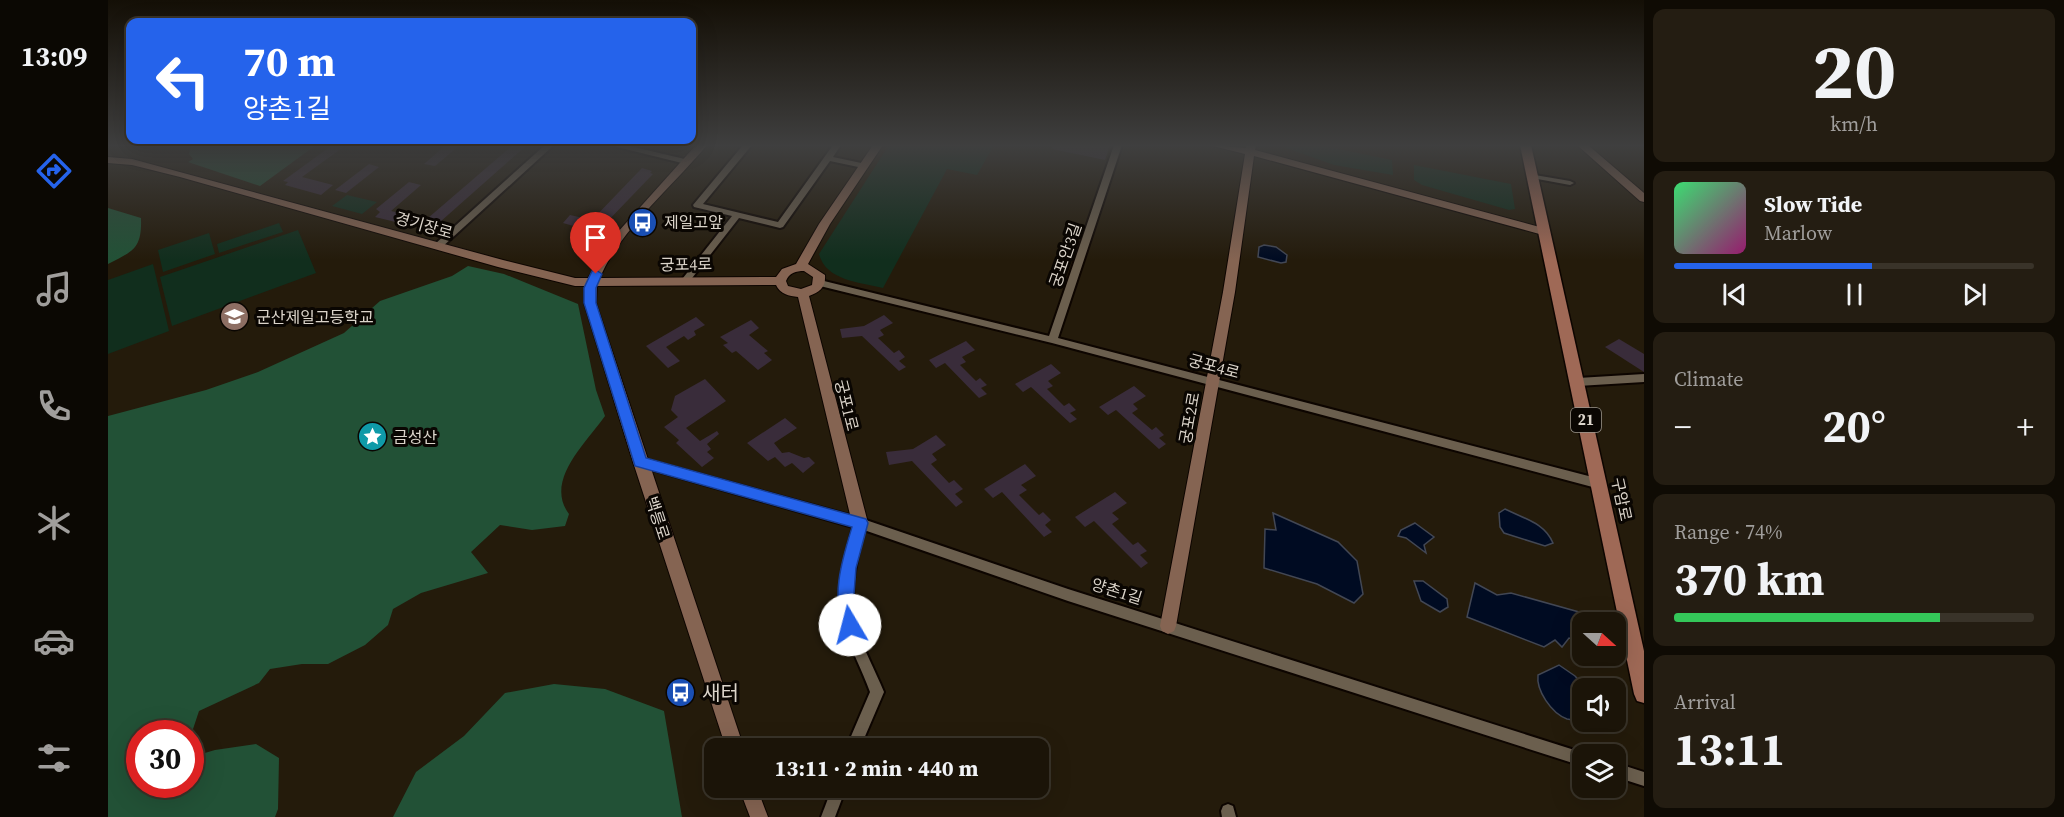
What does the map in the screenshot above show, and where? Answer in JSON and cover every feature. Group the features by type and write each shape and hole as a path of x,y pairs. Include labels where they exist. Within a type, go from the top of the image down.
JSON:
{"main road":[{"name":"구암로","path":"1533,183 1644,694"}],"street":[{"name":"경기장로","path":"213,183 564,280 592,283"},
{"path":"438,246 508,183"},
{"name":"백릉로","path":"668,183 617,243 602,265 592,283 590,303 732,738"},
{"path":"716,183 697,205 780,225 810,183"},
{"path":"800,267 852,183"},
{"name":"궁포안3길","path":"1052,340 1105,183"},
{"name":"궁포2로","path":"1168,626 1213,383 1245,183"},
{"path":"1373,183 1543,231"},
{"path":"1625,183 1644,200"},
{"path":"686,280 737,215"},
{"path":"564,280 589,274 617,243"},
{"path":"602,265 602,273 606,277 626,282"},
{"path":"800,267 816,271 820,283 814,290 803,294 786,291 780,280 784,273 800,267"},
{"path":"564,280 590,303 602,291 626,282"},
{"name":"궁포4로","path":"592,283 780,280"},
{"name":"궁포4로","path":"820,283 1052,340 1600,484"},
{"name":"궁포1로","path":"803,294 860,523"},
{"path":"1578,382 1644,378"},
{"name":"양촌1길","path":"640,462 860,523 1068,595 1572,756"},
{"path":"857,738 877,692 850,625 846,594 848,568 860,523"},
{"path":"1626,773 1644,779"},
{"path":"752,798 759,817"},
{"path":"828,817 835,798"}],"green space":[{"path":"865,183 939,183 883,288 854,282 836,275 823,263 819,254"},
{"path":"1419,183 1511,184 1515,209 1509,210"},
{"path":"347,195 377,202 362,214 332,206"},
{"path":"108,208 141,218 141,228 138,243 134,248 108,264"},
{"path":"279,223 283,232 219,253 217,244"},
{"path":"298,230 316,273 172,326 160,277"},
{"path":"209,233 215,254 163,272 158,250"},
{"path":"153,264 169,331 108,354 108,280"},
{"path":"468,266 504,274 578,304 596,390 605,416 570,463 564,476 561,489 569,514 565,526 532,530 500,525 471,552 488,573 421,593 393,609 388,625 365,645 328,664 302,664 270,669 259,683 199,711 196,720 126,720 126,798 204,798 204,753 256,744 279,758 278,809 275,817 108,817 108,416 206,390 258,372 344,333 380,301 452,276"},
{"path":"554,684 605,689 664,711 682,817 393,817 416,772 464,736 505,693"}],"water":[{"path":"1264,245 1276,247 1287,255 1286,262 1281,263 1258,257 1259,247"},
{"path":"1505,509 1539,526 1553,543 1545,546 1504,533 1500,527 1499,513"},
{"path":"1273,513 1338,542 1357,561 1363,594 1354,603 1317,584 1264,568 1265,529 1276,530"},
{"path":"1415,523 1434,537 1424,545 1426,553 1406,538 1398,536 1401,530"},
{"path":"1414,581 1423,581 1447,599 1448,607 1440,612 1421,601"},
{"path":"1475,583 1497,595 1511,593 1579,612 1572,612 1572,639 1569,638 1562,647 1555,640 1544,647 1467,617"},
{"path":"1559,665 1577,678 1572,678 1572,720 1561,716 1550,706 1539,687 1538,675"}],"building":[{"path":"326,183 333,185 321,195 285,185"},
{"path":"344,183 359,183 346,193 335,190"},
{"path":"408,183 421,185 391,211 421,218 412,226 375,217 380,212 376,209"},
{"path":"469,183 484,183 440,222 428,218"},
{"path":"627,183 644,183 603,226 591,223 584,229 563,223 570,215 592,220"},
{"path":"884,315 893,323 880,330 884,335 878,338 894,353 899,350 905,357 899,361 906,367 899,371 862,336 842,338 840,329 864,326"},
{"path":"696,317 705,325 694,331 696,335 688,340 684,336 666,347 680,361 668,368 646,346"},
{"path":"751,320 759,328 749,335 768,351 764,353 772,360 758,370 736,351 732,353 723,345 728,343 720,337"},
{"path":"1619,339 1644,354 1644,372 1605,347"},
{"path":"966,341 975,350 962,357 966,362 960,365 976,381 980,378 987,385 981,388 987,394 979,398 945,363 936,368 929,360"},
{"path":"1051,364 1061,373 1048,381 1053,386 1047,389 1064,406 1069,403 1076,410 1070,413 1077,419 1070,423 1031,387 1023,392 1015,384"},
{"path":"705,379 726,401 686,428 700,441 717,431 719,434 707,444 711,449 707,452 714,458 702,467 676,443 679,440 664,427 678,417 671,410 675,396"},
{"path":"1134,386 1146,396 1133,404 1138,409 1132,413 1152,430 1156,427 1164,435 1159,438 1166,444 1159,449 1116,410 1108,415 1099,407"},
{"path":"785,418 797,428 774,443 782,453 789,452 804,458 809,457 815,463 803,473 792,463 785,467 775,457 768,461 747,443"},
{"path":"936,435 946,445 932,454 937,460 931,464 949,483 954,480 963,489 955,494 963,502 956,507 912,461 889,465 886,452 913,449"},
{"path":"1025,464 1036,476 1021,485 1027,490 1019,495 1039,515 1043,512 1051,520 1045,525 1052,532 1044,537 1002,492 993,498 984,489"},
{"path":"1115,492 1127,503 1112,513 1119,519 1112,524 1133,545 1138,542 1147,551 1140,555 1148,563 1141,568 1094,521 1085,527 1075,517"}],"place":[{"name":"제일고앞","path":"643,222"},
{"name":"군산제일고등학교","path":"235,317"},
{"name":"금성산","path":"372,437"},
{"name":"새터","path":"681,693"}],"route":[{"path":"596,274 590,288 590,303 640,462 860,523 848,568 846,594 850,625"}]}
